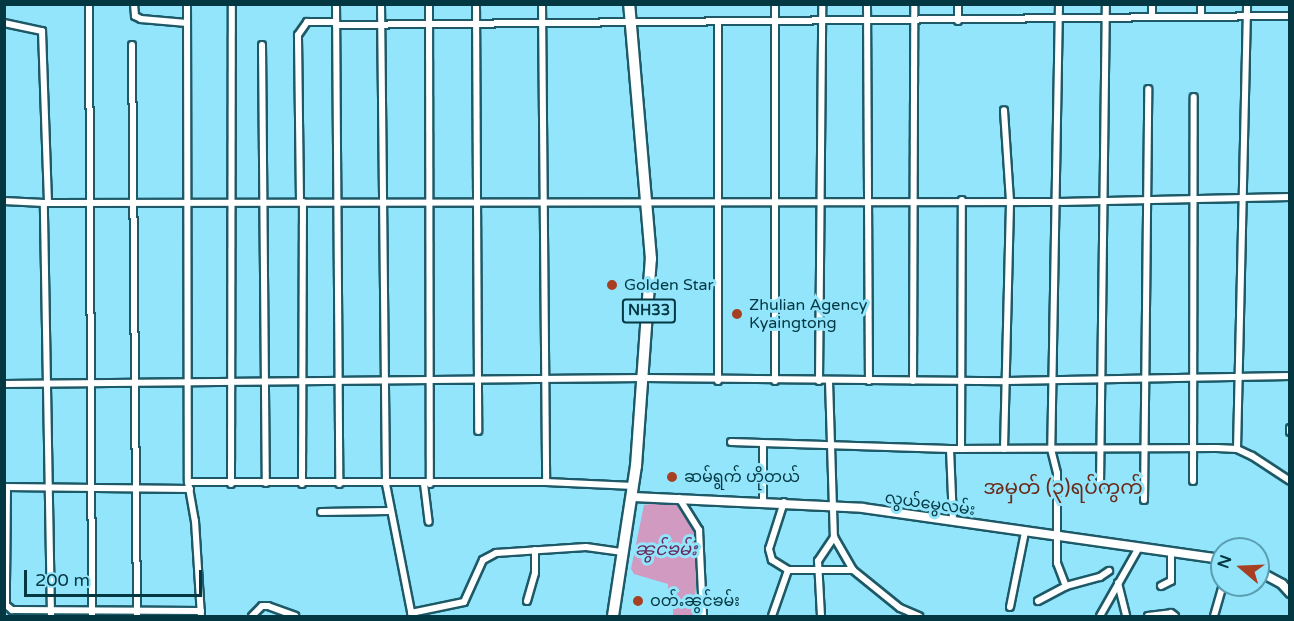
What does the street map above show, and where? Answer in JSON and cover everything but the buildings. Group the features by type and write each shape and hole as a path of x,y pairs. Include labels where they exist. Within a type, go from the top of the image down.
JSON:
{"highway":[{"name":"NH33","path":"613,616 633,492 645,378 651,259 629,4"}],"street":[{"path":"89,4 93,613"},
{"path":"134,4 135,16 141,19 187,23"},
{"path":"187,4 190,203 187,382 189,485 201,614 51,614 6,610 6,488 137,488 189,485 266,483 546,482 633,492"},
{"path":"231,484 232,4"},
{"path":"336,4 339,484"},
{"path":"381,4 386,484 389,511 411,615 464,602 479,567 488,555 586,547 623,552"},
{"path":"429,4 431,201 427,484 429,522"},
{"path":"476,4 478,432"},
{"path":"542,4 546,482"},
{"path":"774,381 777,201 775,4"},
{"path":"819,381 823,201 822,4"},
{"path":"867,4 869,381"},
{"path":"913,381 914,4"},
{"path":"958,4 958,21"},
{"path":"1059,4 1051,449 1058,499 1054,536 1057,563 1066,586"},
{"path":"1100,485 1099,379 1106,4"},
{"path":"1152,4 1152,17"},
{"path":"1201,4 1201,16"},
{"path":"1237,449 1246,4"},
{"path":"302,484 298,35 307,22 429,25 867,23 1290,16"},
{"path":"718,22 721,201 718,381"},
{"path":"4,23 42,31 51,614"},
{"path":"132,45 137,613"},
{"path":"262,45 266,202 266,483"},
{"path":"1143,500 1148,89"},
{"path":"1193,482 1191,377 1195,197 1194,97"},
{"path":"1004,110 1010,201 1004,449"},
{"path":"4,201 132,204 383,201 962,200 1056,202 1195,197 1290,197"},
{"path":"962,200 960,381 962,449"},
{"path":"4,384 46,386 136,382 645,378 718,381 1007,381 1290,376"},
{"path":"829,381 834,537 853,570 900,608 919,616"},
{"path":"731,442 950,449 1237,449 1290,481"},
{"path":"763,444 763,503"},
{"path":"950,449 953,521"},
{"name":"လွယ်မွေလမ်း","path":"633,492 679,498 832,505 1210,558"},
{"path":"679,498 699,530 703,616"},
{"path":"784,502 769,555 788,570 853,570"},
{"path":"321,512 389,511"},
{"path":"1010,607 1025,532"},
{"path":"821,616 817,569 822,550 834,537"},
{"path":"1100,616 1138,549"},
{"path":"527,601 535,573 535,550"},
{"path":"1161,586 1171,581 1171,553"},
{"path":"772,616 788,570"},
{"path":"1038,601 1066,586 1100,578 1108,571"},
{"path":"1270,578 1282,584 1290,593"},
{"path":"1118,583 1126,616"},
{"path":"1214,616 1219,597"},
{"path":"252,616 262,606 268,606 294,616"},
{"path":"1148,616 1171,613 1175,616"}],"water":[{"name":"ၼွင်ၶမ်း","path":"674,501 692,524 696,537 698,576 695,595 699,616 673,616 673,608 668,605 668,584 634,574 631,569 644,505"}],"place":[{"name":"Golden Star","path":"612,285"},
{"name":"Zhulian Agency Kyaingtong","path":"737,314"},
{"name":"ဆမ်ရွက် ဟိုတယ်","path":"672,477"},
{"name":"ဝတ်ႉၼွင်ၶမ်း","path":"638,601"}],"district":[{"name":"အမှတ် (၃)ရပ်ကွက်","path":"1063,488"}]}
